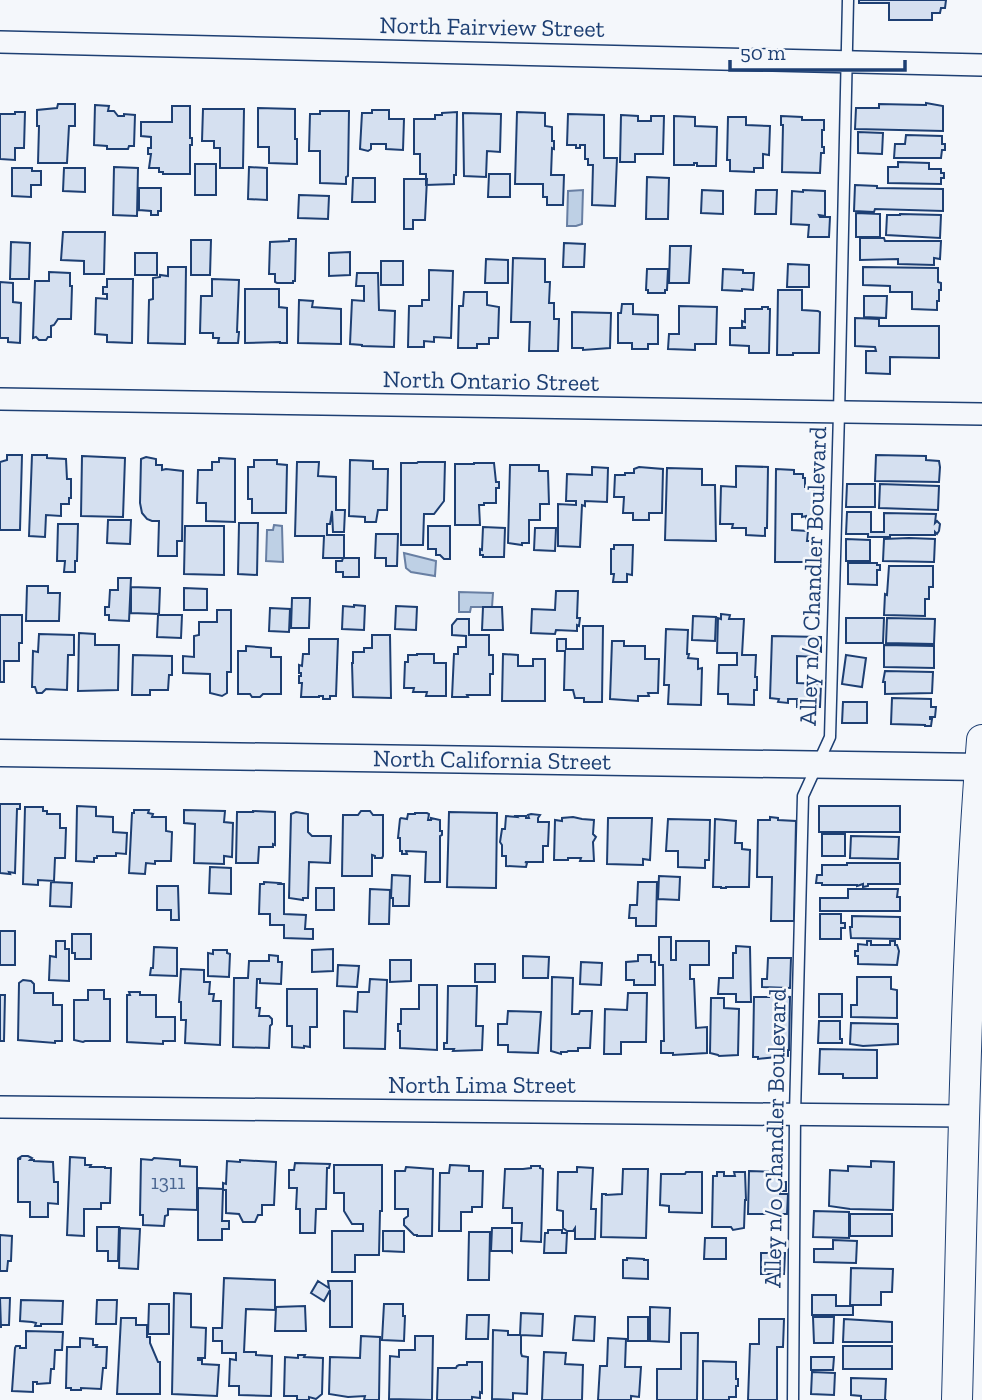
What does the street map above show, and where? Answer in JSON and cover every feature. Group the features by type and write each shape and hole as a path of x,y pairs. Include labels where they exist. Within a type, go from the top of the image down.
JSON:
{"main road":[{"path":"957,1400 964,1116 976,812 981,758"}],"street":[{"name":"North Fairview Street","path":"0,42 982,65"},
{"name":"North Ontario Street","path":"0,399 982,414"},
{"name":"North California Street","path":"0,753 817,766 981,758"},
{"name":"North Lima Street","path":"0,1107 964,1116"}],"lane":[{"name":"Alley n/o Chandler Boulevard","path":"793,1400 795,1114 803,796 830,737 848,0"}],"water":[{"path":"583,190 582,224 567,226 568,191"},
{"path":"274,525 282,526 283,562 266,561 267,530 273,530"},
{"path":"404,553 436,561 435,576 411,572 406,568"},
{"path":"459,592 493,593 492,607 471,607 470,612 459,612"}],"building":[{"path":"859,0 946,0 945,8 941,8 940,13 932,13 932,20 889,20 889,3 859,3"},
{"path":"926,103 943,106 943,131 855,129 856,108 879,108 879,104"},
{"path":"58,104 75,104 75,126 69,126 67,163 38,163 37,110 57,108"},
{"path":"95,105 109,106 108,111 114,111 118,116 135,115 134,146 129,146 128,149 107,149 107,146 94,145"},
{"path":"172,106 190,106 190,174 163,174 159,172 159,168 149,168 151,154 148,154 148,148 151,148 151,137 141,136 141,122 172,122"},
{"path":"258,108 295,109 297,164 269,163 269,147 258,147"},
{"path":"203,109 244,109 243,168 220,168 220,148 214,148 214,141 202,141"},
{"path":"372,110 389,110 389,119 404,119 403,150 386,149 386,144 371,144 368,151 360,149 362,113 372,113"},
{"path":"320,111 349,111 346,184 320,183 320,151 309,151 310,114 320,114"},
{"path":"25,112 24,148 15,148 15,160 0,159 0,114"},
{"path":"457,112 454,184 426,185 426,174 420,174 420,154 414,154 414,119 435,119 435,115"},
{"path":"517,112 545,113 545,126 552,127 554,149 552,148 551,175 564,175 563,205 547,205 547,197 543,197 543,184 515,184"},
{"path":"463,113 501,114 500,152 487,151 486,177 464,176"},
{"path":"568,114 604,115 604,158 617,158 615,206 592,205 593,165 588,165 588,159 585,159 585,145 576,148 576,145 567,145"},
{"path":"621,115 638,116 638,121 651,121 651,116 664,116 663,154 635,154 635,162 620,162"},
{"path":"674,116 695,117 695,126 717,127 716,166 697,166 697,163 674,165"},
{"path":"781,116 824,120 824,153 821,153 820,173 782,172"},
{"path":"728,117 746,117 746,125 770,126 769,155 763,154 763,168 754,168 754,172 730,171 730,160 727,160"},
{"path":"858,132 883,133 882,154 858,153"},
{"path":"906,135 942,136 945,150 942,150 941,158 894,158 895,144 905,144"},
{"path":"898,162 929,163 929,169 941,169 944,178 941,178 941,184 888,183 888,167 898,167"},
{"path":"195,164 216,164 216,195 195,195"},
{"path":"114,167 138,168 137,216 113,215"},
{"path":"249,167 267,168 267,200 248,199"},
{"path":"12,168 41,171 41,185 31,185 31,197 12,196"},
{"path":"64,168 85,168 85,192 63,191"},
{"path":"489,174 510,174 510,197 488,197"},
{"path":"647,177 669,178 668,219 646,219"},
{"path":"353,178 375,178 375,202 352,202"},
{"path":"404,179 427,179 425,220 413,220 413,229 404,229"},
{"path":"855,185 943,189 943,211 854,211"},
{"path":"139,188 161,188 161,211 158,211 158,215 139,210"},
{"path":"702,190 723,191 723,214 701,213"},
{"path":"756,190 777,190 776,214 755,214"},
{"path":"792,191 825,191 825,216 819,215 830,217 829,237 808,237 809,225 791,224"},
{"path":"299,195 329,196 328,219 298,218"},
{"path":"856,213 880,214 880,237 856,237"},
{"path":"887,215 941,215 940,238 886,235"},
{"path":"63,232 105,232 104,274 84,274 84,261 61,260"},
{"path":"860,238 941,241 940,259 934,258 934,265 898,264 898,259 860,260"},
{"path":"296,239 295,281 277,283 275,274 269,274 270,242"},
{"path":"191,240 211,240 210,275 191,275"},
{"path":"11,242 30,243 29,279 10,279"},
{"path":"564,243 585,244 584,267 563,267"},
{"path":"670,246 691,246 689,283 669,283"},
{"path":"350,252 350,275 329,276 329,253"},
{"path":"135,253 157,253 157,275 135,275"},
{"path":"513,258 545,259 545,282 550,282 549,303 554,303 554,319 559,319 558,351 529,351 530,322 511,322"},
{"path":"486,259 508,260 508,283 485,283"},
{"path":"381,261 403,261 403,285 381,285"},
{"path":"788,264 809,265 809,287 787,287"},
{"path":"168,267 186,267 185,344 148,343 149,300 153,299 153,278 168,276"},
{"path":"863,267 938,268 941,290 937,310 912,309 912,292 890,292 890,286 863,285"},
{"path":"647,269 668,269 665,293 648,293"},
{"path":"723,269 754,273 753,290 722,290"},
{"path":"429,270 453,271 451,338 434,337 434,342 424,341 424,347 408,347 409,306 422,306 422,300 429,300"},
{"path":"49,272 70,273 71,319 58,319 51,326 51,337 39,340 33,338 35,281 49,281"},
{"path":"357,273 378,273 379,310 395,311 394,347 350,344 352,300 364,301 364,286 356,286"},
{"path":"107,279 133,279 132,343 107,342 107,335 95,334 96,298 107,299 107,294 103,294 103,287 107,287"},
{"path":"212,279 239,280 238,343 218,343 219,338 213,338 213,333 200,333 201,296 212,296"},
{"path":"0,282 13,283 13,302 21,303 20,343 0,338"},
{"path":"245,289 279,289 279,307 287,308 287,343 245,343"},
{"path":"778,290 802,290 802,310 820,312 819,353 777,355"},
{"path":"464,292 487,292 487,305 499,307 498,338 489,338 489,344 477,344 477,348 458,348 459,306 463,306"},
{"path":"864,296 887,296 886,318 864,317"},
{"path":"299,300 313,301 312,307 341,309 341,344 298,343"},
{"path":"622,304 633,304 633,314 658,315 658,344 648,344 648,349 632,349 632,343 618,343 618,313 621,313"},
{"path":"679,306 717,307 716,344 695,344 695,350 668,349 669,334 679,334"},
{"path":"745,309 770,309 769,353 749,353 749,346 730,345 730,328 745,328 742,327 742,321 745,322"},
{"path":"572,312 611,313 610,348 572,348"},
{"path":"855,318 879,319 879,326 939,326 939,358 890,357 890,374 866,373 866,351 876,351 875,347 855,346"},
{"path":"7,455 22,455 20,530 0,530 0,462 7,460"},
{"path":"32,455 66,459 67,479 71,479 69,504 61,504 61,516 46,515 45,537 29,536"},
{"path":"876,455 926,456 926,460 939,461 939,482 875,481"},
{"path":"82,456 125,458 123,517 81,516"},
{"path":"219,458 235,459 235,522 206,521 206,503 197,503 198,470 212,470 212,462 219,462"},
{"path":"141,459 156,459 156,465 162,465 162,470 183,471 182,541 177,541 177,556 158,556 159,521 147,519 142,513"},
{"path":"254,460 277,460 277,464 287,465 286,513 252,513 252,499 248,499 248,467 254,467"},
{"path":"350,460 373,461 373,469 388,469 387,510 378,510 376,522 365,522 365,517 349,516"},
{"path":"297,462 319,462 318,476 336,477 336,510 345,510 344,532 333,532 332,511 330,524 327,524 327,535 344,535 344,558 359,558 359,577 343,577 343,572 336,572 336,561 342,561 343,558 323,558 324,536 295,536"},
{"path":"445,462 444,501 434,514 424,514 423,545 401,545 401,463"},
{"path":"494,463 496,482 499,482 499,488 496,488 496,503 479,505 480,525 455,525 455,464"},
{"path":"510,465 539,465 539,471 548,471 549,504 540,504 540,520 529,520 529,543 522,545 508,543"},
{"path":"736,466 768,467 765,536 746,535 746,528 732,528 733,524 720,524 721,486 736,487"},
{"path":"592,467 608,468 607,502 585,501 585,506 582,505 580,547 558,546 558,504 576,505 576,501 566,501 567,474 592,475"},
{"path":"667,468 702,469 702,485 715,485 716,541 665,540"},
{"path":"634,469 663,469 662,513 649,513 649,520 633,520 633,513 623,513 624,497 614,497 615,475 634,473"},
{"path":"776,469 794,470 794,474 803,474 805,487 814,487 813,517 806,519 802,514 792,514 792,530 808,531 807,541 813,541 812,562 775,562"},
{"path":"847,484 875,484 875,507 846,507"},
{"path":"880,484 939,486 938,510 879,508"},
{"path":"847,512 871,512 871,532 884,532 884,513 936,514 935,523 937,521 940,524 939,531 937,534 935,532 935,535 890,537 846,534"},
{"path":"108,520 131,520 130,544 107,543"},
{"path":"239,523 258,523 257,575 238,574"},
{"path":"58,524 78,524 75,572 64,572 65,561 57,561"},
{"path":"185,526 224,526 224,575 184,574"},
{"path":"428,526 450,526 450,559 436,555 436,549 428,549"},
{"path":"483,527 505,528 504,557 480,555"},
{"path":"535,528 556,528 555,551 534,550"},
{"path":"376,534 398,534 397,566 386,566 386,558 375,558"},
{"path":"846,539 870,540 870,561 846,561"},
{"path":"884,539 935,539 934,562 883,561"},
{"path":"614,545 633,545 632,575 627,574 627,582 613,582 611,549 614,549"},
{"path":"848,563 880,565 880,570 877,570 877,585 848,584"},
{"path":"889,566 933,566 933,587 929,587 929,599 925,599 925,616 884,615"},
{"path":"118,578 131,578 129,621 109,620 109,615 105,615 105,607 109,607 110,590 118,590"},
{"path":"27,586 48,586 48,593 60,593 59,621 26,621"},
{"path":"131,587 160,588 159,614 131,613"},
{"path":"184,588 207,589 207,610 184,610"},
{"path":"556,591 578,591 577,618 580,618 577,631 531,633 532,609 555,610"},
{"path":"292,598 310,598 309,628 291,628"},
{"path":"343,606 365,606 364,630 342,629"},
{"path":"396,606 417,607 416,630 395,629"},
{"path":"483,607 502,607 503,630 482,630"},
{"path":"270,608 290,609 289,632 269,631"},
{"path":"217,610 231,610 231,672 227,672 227,693 222,696 210,693 210,674 183,673 183,656 194,657 194,636 199,635 199,622 217,622"},
{"path":"721,614 730,615 729,619 744,619 742,655 756,655 757,690 754,690 754,705 728,704 728,694 718,694 719,665 737,665 737,653 717,653 718,618 721,619"},
{"path":"0,615 22,615 19,661 4,661 4,682 0,682"},
{"path":"158,615 182,615 181,638 157,637"},
{"path":"693,616 716,617 715,641 692,640"},
{"path":"846,618 884,618 883,643 846,643"},
{"path":"887,618 935,619 934,644 886,643"},
{"path":"457,619 469,619 469,635 489,635 489,655 493,655 490,695 452,697 454,654 458,654 458,647 466,647 466,636 452,635 452,625"},
{"path":"583,626 603,626 602,702 584,702 584,698 575,698 573,690 564,690 565,651 557,651 557,639 566,639 566,649 583,649"},
{"path":"666,629 688,630 688,658 698,659 698,669 702,668 701,705 668,704 669,685 664,685"},
{"path":"79,633 95,634 95,645 119,645 118,690 78,691"},
{"path":"39,634 74,635 74,655 68,655 67,690 46,689 37,693 35,687 32,687 33,651 38,652"},
{"path":"372,635 390,635 391,698 353,697 353,652 364,652 364,648 372,648"},
{"path":"772,636 821,637 821,652 817,652 817,657 797,656 797,683 821,684 820,707 797,707 797,699 788,699 788,703 770,698"},
{"path":"309,639 338,639 336,696 330,696 330,699 323,699 323,696 301,697 299,665 302,666 303,654 309,654"},
{"path":"612,641 624,641 624,646 645,646 645,659 659,659 658,693 638,696 638,701 610,699"},
{"path":"884,645 934,646 934,668 884,667"},
{"path":"246,646 271,648 271,657 281,657 281,694 252,697 250,694 238,694 238,651 246,651"},
{"path":"434,654 434,663 446,663 446,696 426,696 427,692 413,692 414,688 404,688 405,662 408,662 408,655"},
{"path":"503,654 518,655 518,666 533,666 533,659 545,659 545,701 502,701"},
{"path":"133,655 172,656 172,675 169,675 168,690 150,690 150,695 132,695"},
{"path":"846,655 866,658 862,687 842,684"},
{"path":"885,671 933,672 932,693 885,694"},
{"path":"892,698 931,699 931,707 936,707 935,717 930,717 931,726 891,724"},
{"path":"843,702 867,702 867,723 842,723"},
{"path":"0,804 20,804 20,809 17,809 15,873 9,872 10,874 0,873"},
{"path":"77,806 96,807 96,816 113,817 113,832 127,833 126,854 97,856 94,862 76,861"},
{"path":"819,806 900,806 900,832 819,832"},
{"path":"25,807 43,807 47,814 60,814 60,828 66,828 65,858 55,858 54,881 38,880 38,885 23,884"},
{"path":"134,810 149,810 148,813 153,814 152,817 166,817 166,831 172,832 171,861 146,863 145,874 129,873"},
{"path":"184,810 225,811 224,822 233,823 232,857 224,856 224,864 194,863 195,824 184,823"},
{"path":"361,811 383,815 383,856 375,858 372,855 372,876 342,876 343,815 358,815"},
{"path":"237,812 275,812 275,845 259,847 258,863 236,863"},
{"path":"449,812 497,813 496,888 447,887"},
{"path":"291,814 308,814 308,832 312,836 331,836 330,863 309,862 308,898 303,900 289,898"},
{"path":"408,814 429,814 428,820 440,820 440,882 425,882 426,852 406,851 407,854 402,854 400,851 400,819 407,819"},
{"path":"528,815 540,815 538,822 549,822 548,846 543,846 543,862 525,862 526,867 506,866 506,856 502,856 500,842 506,816 529,818"},
{"path":"770,817 796,821 794,921 771,921 772,877 757,877 758,820 770,820"},
{"path":"562,818 594,820 594,861 580,861 581,858 554,860 555,820 562,821"},
{"path":"608,818 652,818 650,860 643,859 643,865 607,864"},
{"path":"668,819 710,820 709,860 705,860 705,868 678,867 678,851 666,851"},
{"path":"715,819 736,821 735,843 742,843 742,849 750,850 749,887 713,887"},
{"path":"822,834 845,834 845,856 822,856"},
{"path":"851,836 899,837 898,859 850,858"},
{"path":"900,863 900,884 868,884 863,887 863,884 857,886 816,883 817,875 822,875 822,865"},
{"path":"210,867 231,868 231,894 209,893"},
{"path":"392,875 410,876 409,906 393,906"},
{"path":"659,876 680,877 679,900 658,899"},
{"path":"51,882 72,883 71,907 50,906"},
{"path":"638,882 657,882 656,926 636,926 636,918 629,918 630,905 637,905"},
{"path":"260,884 284,884 284,914 306,915 305,929 313,929 313,939 284,938 284,925 270,925 270,914 259,914"},
{"path":"157,886 178,886 179,920 171,920 171,910 157,910"},
{"path":"316,888 334,888 334,910 316,910"},
{"path":"370,889 390,890 389,924 369,924"},
{"path":"848,889 898,889 900,911 820,911 820,898 848,898"},
{"path":"820,914 841,914 841,923 845,923 845,928 841,928 841,939 820,939"},
{"path":"852,916 900,917 900,939 851,938"},
{"path":"0,931 15,931 15,965 0,965"},
{"path":"72,934 91,934 91,959 75,959 75,953 72,953"},
{"path":"659,937 671,937 671,960 676,960 676,941 709,941 709,965 690,965 690,979 694,979 696,1028 707,1027 707,1053 661,1053 661,1041 664,1041 663,965 659,965"},
{"path":"56,941 65,941 65,949 69,949 69,981 49,980 50,956 56,957"},
{"path":"867,941 871,941 871,945 890,945 890,941 895,941 899,951 897,965 858,964 855,951 858,951 858,944 867,945"},
{"path":"736,946 750,947 751,1002 736,1002 736,994 718,994 719,978 733,978 733,953 736,953"},
{"path":"154,947 177,948 177,976 150,975"},
{"path":"333,949 333,971 312,972 312,950"},
{"path":"213,950 227,950 230,954 229,977 208,976 208,953 213,954"},
{"path":"269,955 278,956 278,962 282,962 281,984 260,983 260,979 257,979 256,1008 260,1008 259,1016 269,1016 272,1019 269,1048 233,1047 234,978 248,978 249,961 269,961"},
{"path":"638,955 651,955 651,962 655,962 655,985 634,985 634,980 626,980 626,962 638,961"},
{"path":"523,956 549,957 548,978 523,978"},
{"path":"768,958 791,958 790,988 762,987 762,979 767,979"},
{"path":"390,960 411,960 411,981 390,982"},
{"path":"581,962 602,963 601,985 580,984"},
{"path":"475,964 495,964 495,982 475,982"},
{"path":"338,965 359,966 357,987 337,986"},
{"path":"181,969 204,970 204,982 210,982 209,994 214,994 213,1001 221,1001 220,1045 185,1043 186,1020 181,1020 179,1002"},
{"path":"552,977 573,978 572,1014 592,1011 590,1048 578,1048 578,1051 561,1054 551,1051"},
{"path":"857,977 891,977 891,989 897,990 897,1018 851,1017 851,1005 857,1005"},
{"path":"370,979 387,980 385,1049 344,1048 344,1011 357,1012 358,992 369,992"},
{"path":"23,980 34,984 34,993 53,993 53,1005 62,1005 62,1041 55,1043 18,1040 19,983"},
{"path":"419,985 437,985 437,1050 400,1048 398,1024 401,1024 401,1009 419,1009"},
{"path":"448,986 477,986 476,1026 483,1026 482,1050 444,1049 444,1043 447,1043"},
{"path":"287,989 317,989 317,1027 310,1027 310,1047 292,1047 292,1026 287,1026"},
{"path":"88,990 104,990 104,999 110,999 110,1041 74,1040 74,1000 88,1000"},
{"path":"129,992 156,995 156,1017 175,1017 175,1041 163,1041 163,1044 127,1042"},
{"path":"628,993 647,993 646,1042 621,1042 621,1054 604,1054 605,1009 627,1010"},
{"path":"819,994 842,994 842,1017 819,1017"},
{"path":"0,995 5,995 4,1041 0,1041"},
{"path":"754,997 790,997 788,1056 758,1059 753,1057"},
{"path":"711,998 724,998 724,1008 739,1009 738,1055 719,1056 710,1053"},
{"path":"508,1011 541,1012 538,1053 508,1052 508,1045 498,1045 498,1024 507,1024"},
{"path":"819,1021 840,1021 842,1043 818,1043"},
{"path":"851,1023 898,1024 898,1044 850,1044"},
{"path":"820,1049 877,1050 877,1078 843,1078 843,1074 819,1074"},
{"path":"28,1156 34,1161 53,1162 54,1182 58,1182 58,1204 48,1203 48,1217 30,1217 30,1202 18,1202 18,1159"},
{"path":"70,1157 85,1158 85,1165 91,1165 90,1167 111,1168 110,1203 101,1203 101,1209 84,1209 84,1236 67,1235"},
{"path":"141,1159 180,1160 180,1166 197,1167 197,1210 168,1209 164,1226 143,1225 143,1215 140,1215"},
{"path":"227,1161 276,1162 274,1205 262,1205 262,1215 258,1215 255,1222 243,1222 239,1214 226,1213 226,1190 223,1190 223,1183 226,1184"},
{"path":"871,1161 894,1162 893,1210 829,1206 830,1170 848,1171 848,1166 871,1167"},
{"path":"295,1163 330,1164 327,1168 326,1209 316,1209 315,1233 300,1233 300,1209 296,1209 297,1188 289,1188 289,1170 294,1170"},
{"path":"334,1165 382,1165 379,1255 355,1255 355,1272 332,1272 332,1231 363,1231 363,1224 352,1224 344,1211 344,1193 334,1193"},
{"path":"450,1165 469,1166 469,1171 483,1171 482,1207 472,1207 472,1212 461,1212 461,1231 439,1231 440,1173 449,1173"},
{"path":"540,1166 543,1169 541,1242 521,1241 522,1223 512,1223 512,1208 503,1208 505,1169"},
{"path":"406,1167 433,1169 432,1236 414,1235 404,1225 408,1209 395,1209 395,1171 405,1171"},
{"path":"577,1167 593,1168 591,1209 596,1209 595,1239 575,1239 575,1228 573,1231 567,1231 563,1228 563,1211 557,1210 558,1172 577,1172"},
{"path":"623,1169 648,1169 646,1238 601,1237 602,1194 622,1194"},
{"path":"749,1171 781,1172 781,1182 786,1182 786,1191 780,1191 780,1194 788,1194 787,1214 748,1214"},
{"path":"702,1172 702,1213 669,1212 669,1206 660,1205 661,1174"},
{"path":"717,1172 724,1172 724,1176 735,1176 734,1172 745,1172 744,1228 733,1230 731,1227 712,1227 713,1176 717,1176"},
{"path":"198,1188 223,1189 222,1221 229,1221 229,1229 222,1229 222,1240 198,1240"},
{"path":"814,1211 849,1212 849,1238 813,1237"},
{"path":"850,1214 892,1214 892,1236 850,1236"},
{"path":"97,1227 119,1227 118,1261 108,1261 108,1251 97,1251"},
{"path":"120,1228 140,1229 138,1269 119,1268"},
{"path":"492,1228 512,1228 512,1252 491,1251"},
{"path":"548,1230 562,1230 562,1233 567,1233 566,1253 544,1253 545,1233 548,1233"},
{"path":"383,1231 404,1231 404,1252 383,1251"},
{"path":"469,1232 490,1232 489,1280 468,1280"},
{"path":"0,1235 12,1236 11,1261 8,1261 7,1271 0,1271"},
{"path":"705,1238 726,1238 726,1259 704,1259"},
{"path":"833,1240 857,1241 856,1263 814,1262 814,1249 833,1249"},
{"path":"761,1253 785,1253 784,1274 761,1274"},
{"path":"623,1260 648,1260 648,1279 623,1278"},
{"path":"851,1268 893,1269 892,1292 881,1292 881,1305 850,1305"},
{"path":"224,1278 275,1280 275,1310 246,1309 244,1352 272,1356 271,1396 239,1395 239,1386 229,1386 230,1359 236,1360 236,1353 222,1353 222,1341 213,1341 213,1328 222,1328"},
{"path":"318,1281 329,1288 328,1281 352,1281 352,1327 330,1327 330,1290 324,1301 311,1293"},
{"path":"174,1293 191,1294 191,1327 206,1328 205,1358 198,1360 202,1360 202,1364 219,1365 217,1396 172,1394"},
{"path":"812,1295 836,1295 836,1306 853,1306 853,1315 812,1315"},
{"path":"0,1298 10,1298 9,1325 1,1325 1,1328"},
{"path":"21,1300 63,1301 62,1324 35,1326 36,1323 20,1321"},
{"path":"97,1300 117,1300 116,1324 96,1324"},
{"path":"149,1304 169,1304 169,1334 148,1334"},
{"path":"384,1304 403,1304 404,1341 382,1340"},
{"path":"305,1306 306,1331 275,1331 276,1307"},
{"path":"650,1307 670,1308 669,1342 650,1341"},
{"path":"521,1313 543,1314 542,1336 521,1335 521,1353 522,1356 528,1357 527,1394 513,1393 513,1400 492,1399 493,1330 508,1331 508,1335 520,1335"},
{"path":"467,1315 489,1315 488,1339 466,1339"},
{"path":"575,1316 595,1317 594,1341 573,1340"},
{"path":"628,1317 648,1317 648,1341 628,1341"},
{"path":"813,1317 834,1317 833,1343 814,1343"},
{"path":"121,1318 136,1318 136,1325 147,1325 147,1337 150,1337 150,1343 160,1362 160,1394 117,1394"},
{"path":"759,1319 784,1319 783,1347 777,1347 777,1400 748,1400 750,1344 759,1344"},
{"path":"844,1319 892,1322 892,1342 843,1342"},
{"path":"26,1331 63,1332 62,1350 55,1350 50,1383 33,1382 33,1392 12,1391 15,1348 26,1348"},
{"path":"681,1333 698,1333 697,1400 657,1400 657,1369 681,1369"},
{"path":"361,1336 380,1337 379,1400 364,1400 365,1396 329,1394 330,1357 360,1358"},
{"path":"415,1336 433,1336 432,1400 389,1399 390,1356 399,1357 399,1350 415,1350"},
{"path":"80,1338 93,1339 93,1345 97,1345 96,1347 107,1347 101,1389 66,1388 67,1347 80,1347"},
{"path":"608,1338 626,1339 625,1367 641,1367 639,1397 631,1396 631,1400 598,1400 600,1366 607,1366"},
{"path":"843,1346 892,1346 892,1369 843,1369"},
{"path":"544,1352 566,1353 565,1364 583,1365 582,1400 542,1400"},
{"path":"298,1355 323,1358 322,1394 316,1399 309,1397 309,1400 297,1400 297,1396 284,1396 285,1357 298,1358"},
{"path":"811,1357 834,1357 833,1370 811,1370"},
{"path":"703,1361 736,1362 736,1397 729,1397 729,1400 703,1400"},
{"path":"467,1362 482,1362 480,1398 437,1400 438,1368 456,1368 459,1365 467,1365"},
{"path":"812,1372 835,1373 834,1395 811,1394"},
{"path":"851,1378 886,1379 885,1400 861,1400 861,1396 851,1395"}]}
